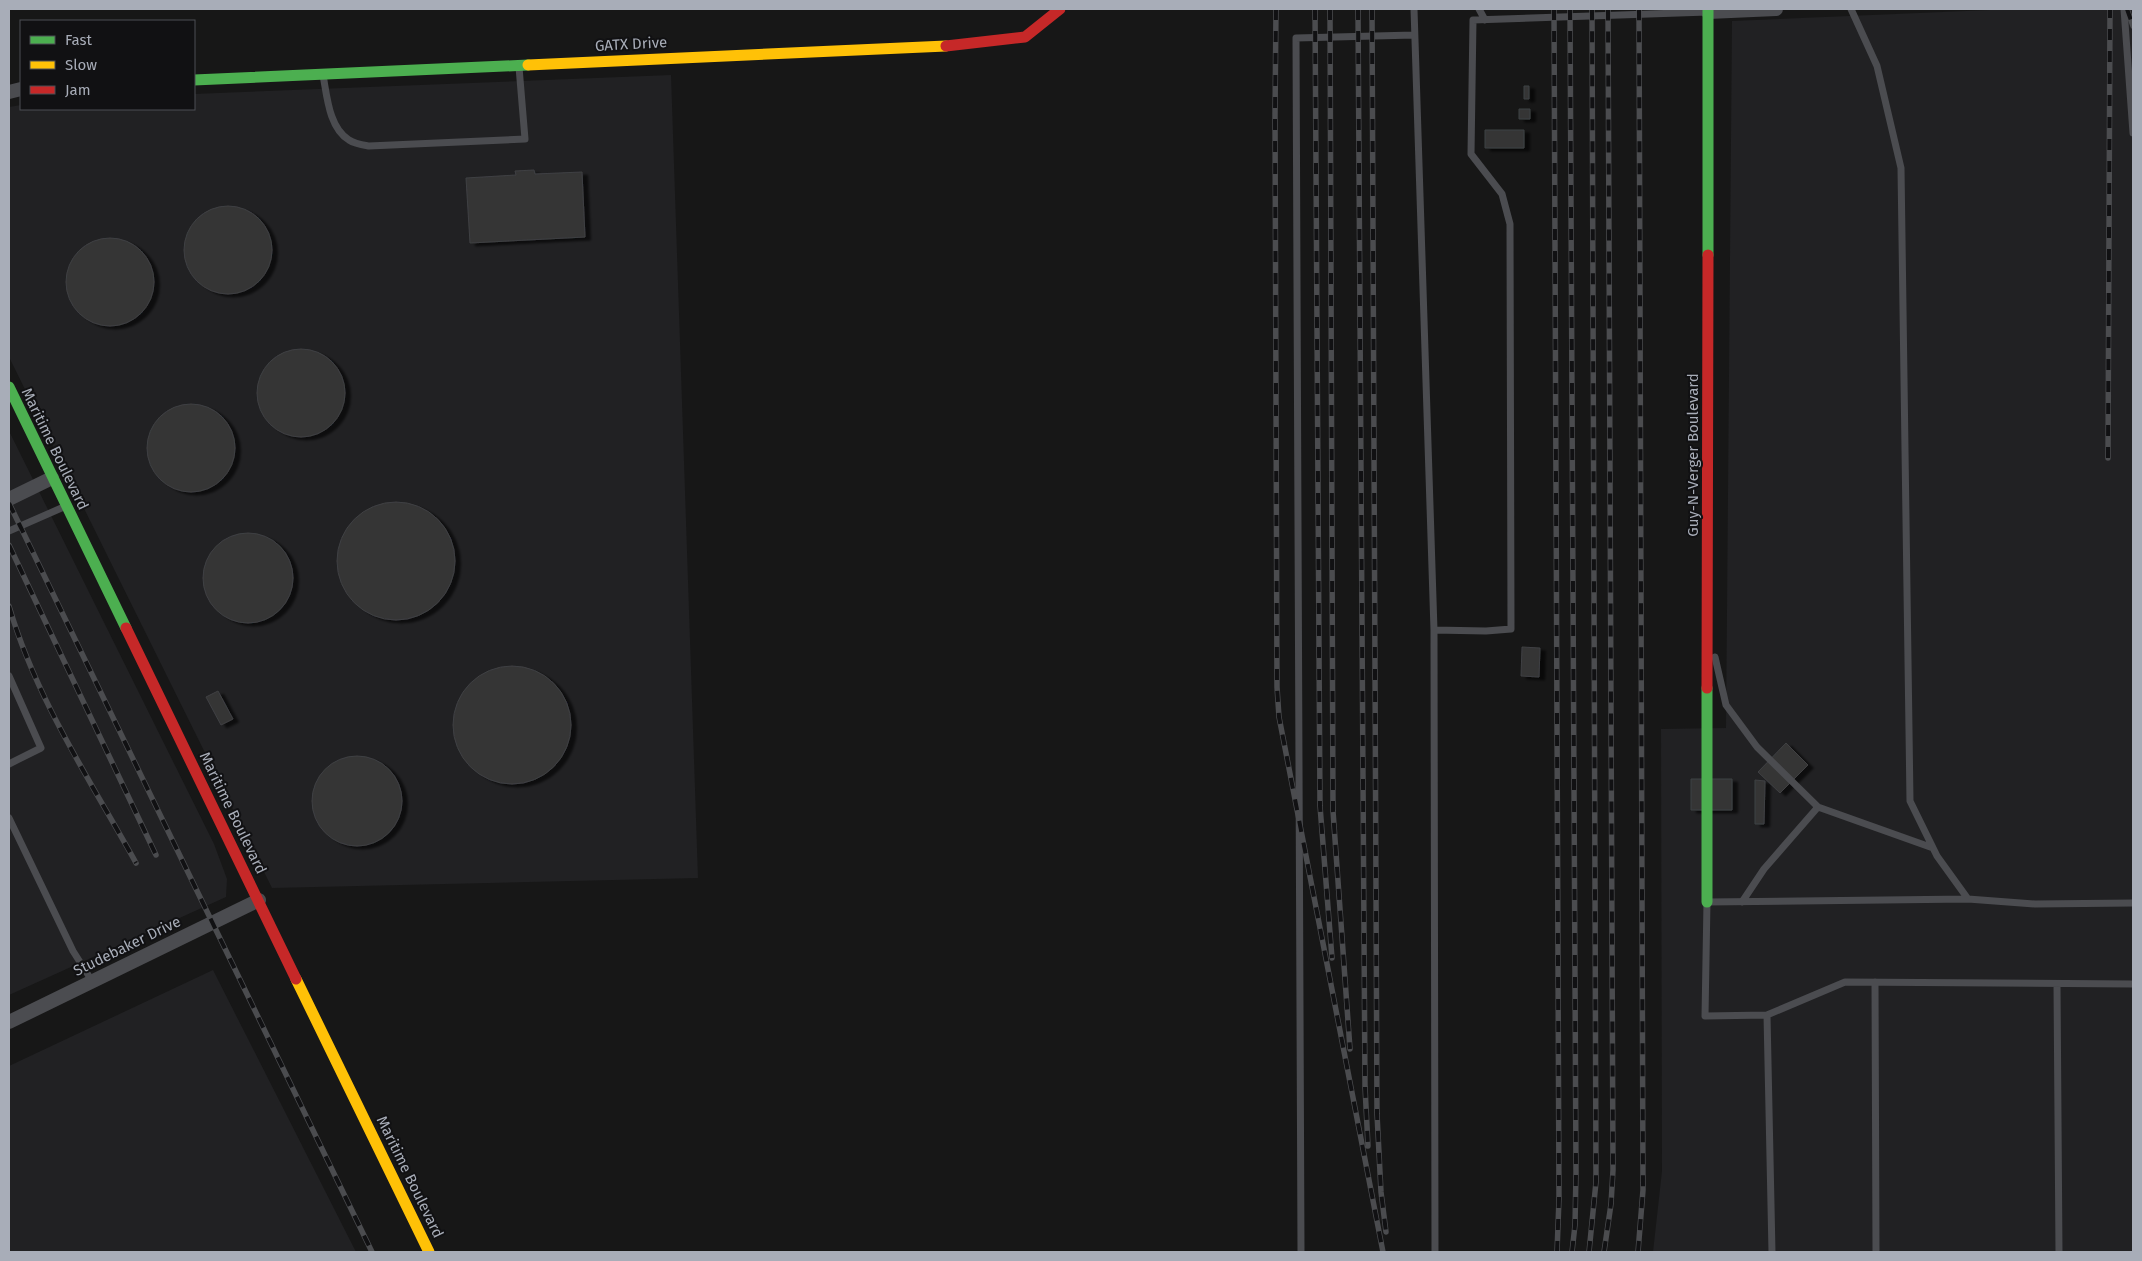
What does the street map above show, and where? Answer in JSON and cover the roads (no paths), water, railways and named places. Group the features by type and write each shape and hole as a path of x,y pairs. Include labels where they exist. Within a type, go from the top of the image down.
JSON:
{"street":[{"name":"GATX Drive","path":"195,80 964,45 1025,37 1060,9"},
{"path":"1708,10 1776,9"},
{"name":"Guy-N-Verger Boulevard","path":"1707,902 1708,10"},
{"name":"Maritime Boulevard","path":"9,387 429,1252"},
{"path":"9,498 52,478"},
{"name":"Studebaker Drive","path":"9,1022 259,900"}],"lane":[{"path":"1414,9 1434,630 1435,1252"},
{"path":"1479,9 1485,20"},
{"path":"1851,9 1877,66 1901,168 1910,801 1932,848 1968,899"},
{"path":"2124,9 2133,132"},
{"path":"1434,630 1486,631 1511,629 1510,224 1502,194 1471,154 1473,20 1708,10"},
{"path":"1302,1252 1296,38 1414,35"},
{"path":"323,74 331,115 339,132 350,141 369,146 378,146 525,139 519,66"},
{"path":"9,531 66,506"},
{"path":"1708,627 1726,705 1757,747 1818,807 1932,848"},
{"path":"9,676 41,748 9,764"},
{"path":"1742,902 1764,869 1818,807"},
{"path":"9,818 74,951 92,981"},
{"path":"2133,903 2035,904 1968,899 1707,902 1705,1016 1767,1015 1845,982 2133,984"},
{"path":"1875,982 1876,1252"},
{"path":"2057,984 2059,1252"},
{"path":"1767,1015 1772,1252"}],"railway":[{"path":"1276,9 1277,687 1279,717 1383,1252"},
{"path":"1315,9 1320,806 1332,958"},
{"path":"1330,9 1333,811 1350,1049"},
{"path":"1358,9 1365,1087 1368,1146"},
{"path":"1372,9 1377,1114 1381,1192 1386,1232"},
{"path":"1554,9 1559,1199 1557,1252"},
{"path":"1570,9 1576,1173 1575,1225 1572,1252"},
{"path":"1589,1252 1596,1182 1592,9"},
{"path":"1604,1252 1611,1204 1613,1170 1608,9"},
{"path":"1638,1252 1643,1190 1639,9"},
{"path":"2108,458 2110,9"},
{"path":"2127,9 2133,26"},
{"path":"9,503 372,1252"},
{"path":"9,545 156,855"},
{"path":"9,606 20,640 49,706 65,738 136,863"}]}
